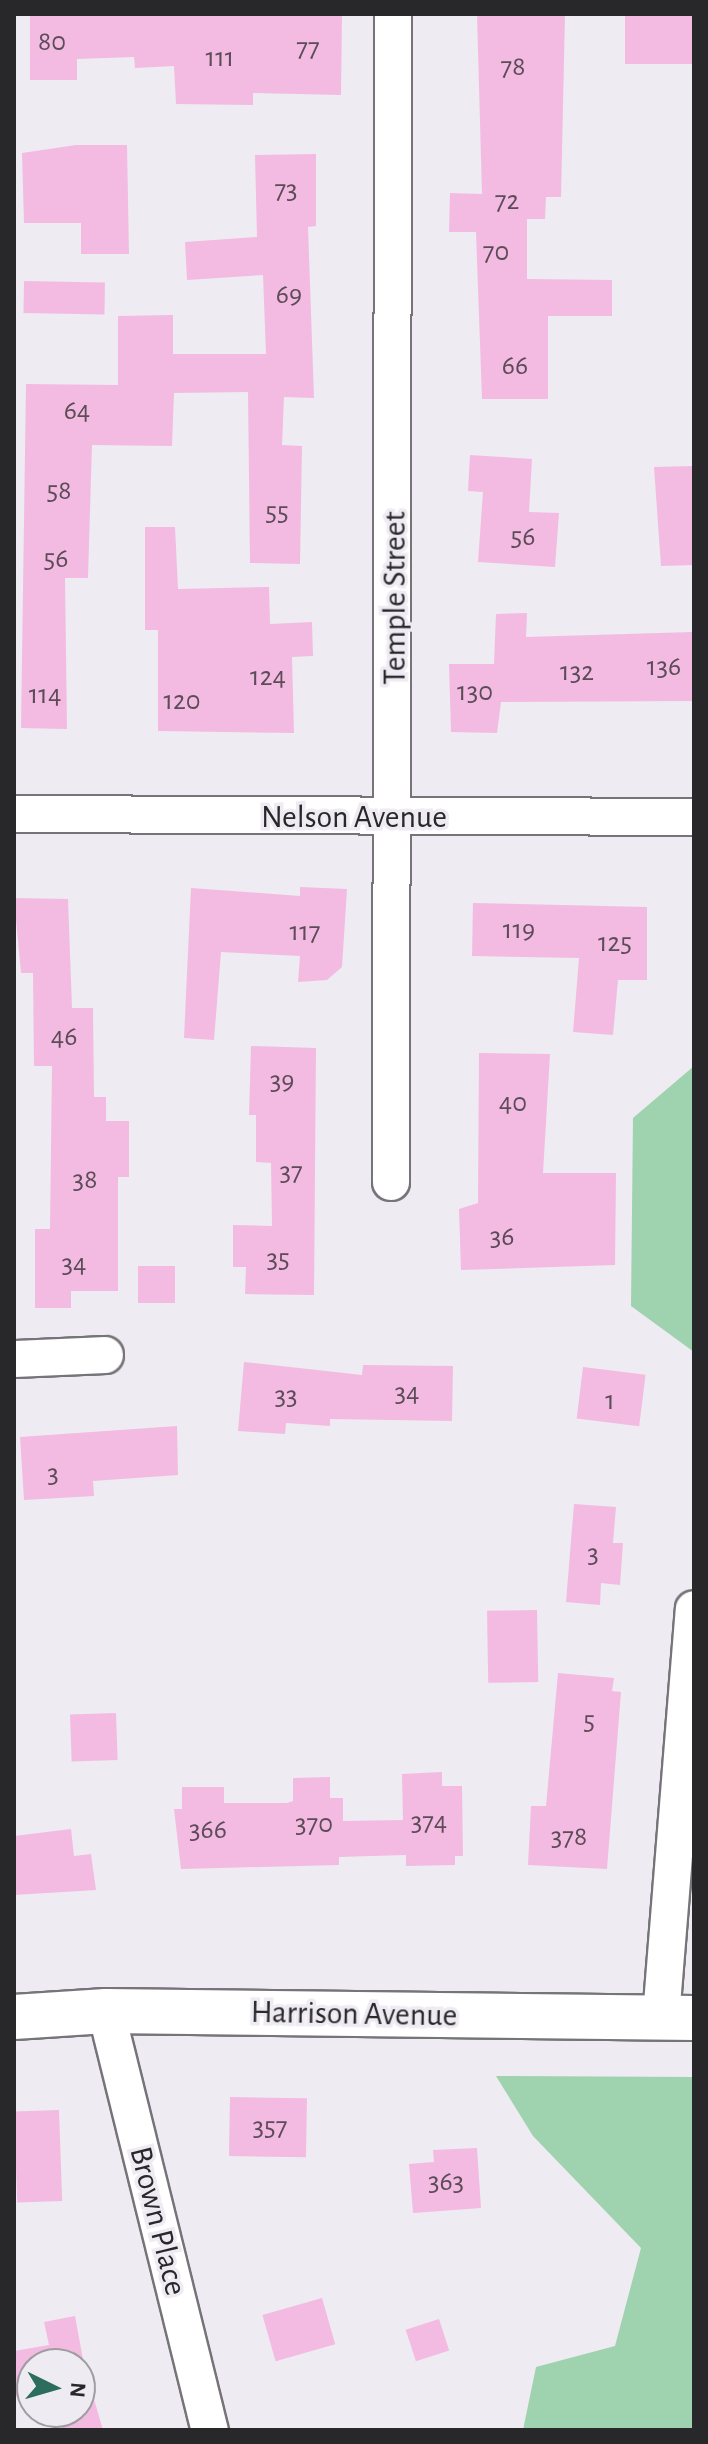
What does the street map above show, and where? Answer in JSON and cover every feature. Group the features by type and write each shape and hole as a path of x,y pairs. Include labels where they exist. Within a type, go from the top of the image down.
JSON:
{"main road":[{"name":"Harrison Avenue","path":"14,2017 106,2011 677,2017"}],"street":[{"name":"Temple Street","path":"391,1182 396,817 393,14"},
{"name":"Nelson Avenue","path":"14,814 694,817"},
{"path":"14,1359 105,1355"},
{"path":"677,2017 694,1609"},
{"name":"Brown Place","path":"106,2011 210,2430"}],"green space":[{"path":"694,1066 694,1352 631,1306 633,1118"},
{"path":"496,2076 694,2077 694,2430 523,2430 536,2367 615,2346 641,2248 533,2136"}],"building":[{"path":"30,14 342,14 341,95 253,93 253,105 176,104 174,66 135,68 134,57 77,59 77,80 30,80"},
{"path":"477,14 565,14 561,197 546,197 545,219 527,219 527,279 612,280 612,316 548,316 548,399 482,399 476,232 449,232 450,193 482,194"},
{"path":"625,14 694,14 694,64 625,64"},
{"path":"76,145 127,145 129,254 81,254 81,223 24,223 22,153"},
{"path":"316,154 316,226 308,227 314,398 284,397 282,445 302,446 300,564 250,563 248,392 174,393 172,446 92,445 88,578 65,578 67,729 21,728 26,384 118,385 118,316 173,315 173,354 266,354 263,275 187,280 185,242 257,237 255,155"},
{"path":"24,281 105,282 104,314 23,313"},
{"path":"470,455 532,459 529,512 559,513 555,567 478,562 483,492 468,491"},
{"path":"694,466 694,565 661,566 654,467"},
{"path":"145,527 175,527 178,589 269,587 270,624 312,622 313,656 292,657 294,733 158,731 158,630 145,630"},
{"path":"527,613 526,637 693,632 694,701 501,702 497,733 451,732 449,664 494,664 496,614"},
{"path":"300,887 347,889 342,967 327,980 298,982 300,956 221,952 214,1040 184,1038 191,888 300,896"},
{"path":"14,898 68,899 72,1008 93,1008 94,1097 106,1097 106,1121 129,1121 129,1177 118,1177 118,1291 71,1291 71,1308 35,1308 35,1229 50,1229 52,1066 34,1066 33,973 21,973"},
{"path":"473,903 647,907 647,980 618,980 613,1035 573,1032 579,958 472,956"},
{"path":"251,1046 316,1048 314,1295 245,1294 246,1267 233,1267 233,1225 272,1226 271,1163 256,1162 256,1115 249,1115"},
{"path":"479,1053 550,1054 543,1173 616,1173 615,1265 461,1270 459,1209 478,1203"},
{"path":"138,1266 175,1266 175,1303 138,1303"},
{"path":"244,1362 362,1375 363,1365 453,1366 452,1421 330,1419 330,1426 286,1423 285,1434 238,1431"},
{"path":"583,1367 646,1375 639,1426 577,1419"},
{"path":"177,1426 178,1475 93,1481 94,1496 24,1500 20,1437"},
{"path":"574,1504 616,1507 613,1543 623,1543 620,1585 601,1583 600,1605 566,1602"},
{"path":"537,1610 538,1682 488,1683 487,1611"},
{"path":"558,1673 614,1678 612,1691 621,1692 607,1869 528,1865 531,1806 546,1806"},
{"path":"116,1713 118,1760 72,1762 70,1715"},
{"path":"442,1772 442,1786 462,1786 463,1856 455,1856 455,1865 406,1866 406,1855 339,1857 339,1865 181,1869 174,1809 182,1809 182,1787 224,1787 224,1803 287,1803 293,1801 293,1778 330,1777 330,1798 343,1798 343,1821 403,1820 402,1774"},
{"path":"71,1829 74,1856 91,1854 96,1890 14,1895 14,1836"},
{"path":"230,2097 307,2098 306,2157 229,2156"},
{"path":"59,2110 62,2201 17,2203 14,2112"},
{"path":"477,2148 481,2208 413,2213 409,2164 434,2162 433,2150"},
{"path":"322,2298 335,2344 276,2361 262,2315"},
{"path":"75,2316 81,2348 32,2348 49,2345 44,2322"},
{"path":"439,2319 449,2350 416,2361 406,2330"},
{"path":"14,2351 16,2351 14,2397"},
{"path":"96,2406 103,2430 63,2430 96,2428"}]}
